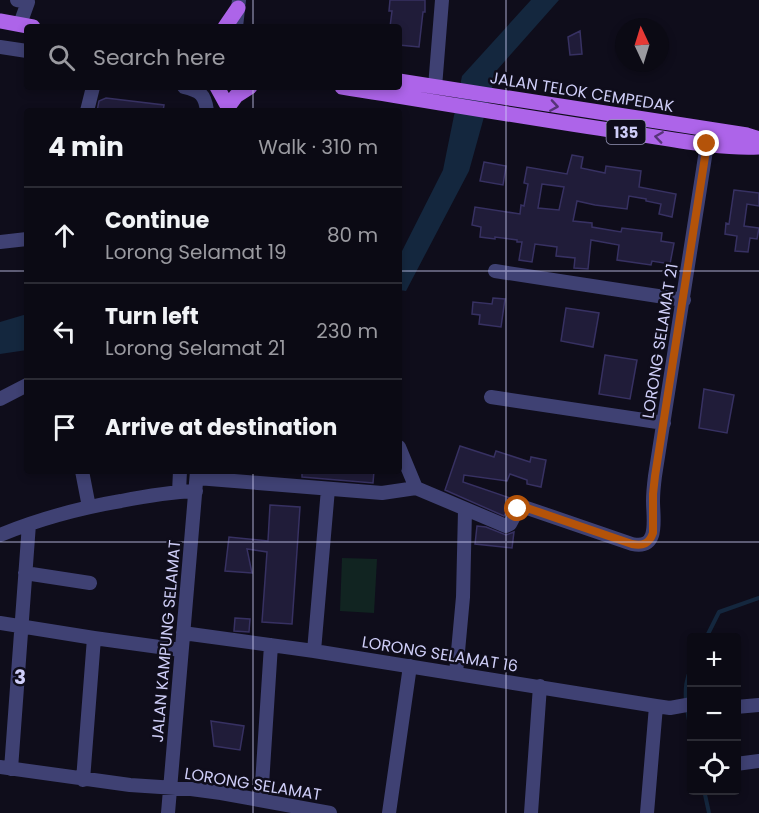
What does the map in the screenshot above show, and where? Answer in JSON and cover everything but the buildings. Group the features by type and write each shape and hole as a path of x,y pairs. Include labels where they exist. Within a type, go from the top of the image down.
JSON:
{"main road":[{"path":"227,24 238,4"},
{"path":"0,21 24,25"},
{"name":"JALAN TELOK CEMPEDAK","path":"402,82 435,87 454,97"},
{"path":"218,90 227,108"},
{"path":"228,108 236,96 245,90"},
{"name":"JALAN TELOK CEMPEDAK","path":"376,90 454,97 707,144 745,148 759,147"},
{"name":"JALAN TELOK CEMPEDAK","path":"495,105 747,135 759,139"}],"street":[{"path":"17,0 28,2 27,24"},
{"path":"435,87 442,0"},
{"path":"236,24 238,4"},
{"path":"0,47 24,51"},
{"path":"88,108 92,90"},
{"path":"194,90 203,96 207,108"},
{"path":"227,108 229,90"},
{"name":"LORONG SELAMAT 21","path":"465,510 506,526 510,524 518,509 524,507 632,544 648,542 653,533 653,494 707,144"},
{"path":"0,242 24,239"},
{"path":"495,270 684,300"},
{"path":"0,399 24,387"},
{"path":"491,397 664,423"},
{"path":"402,454 416,488"},
{"path":"83,474 89,507"},
{"path":"179,492 180,474"},
{"path":"0,535 50,517 89,507 166,492 179,492 197,480 382,494 416,488 465,510 463,597 456,673"},
{"name":"JALAN KAMPUNG SELAMAT","path":"168,813 197,480"},
{"path":"315,651 328,489"},
{"path":"5,768 21,626 29,524"},
{"path":"25,573 90,583"},
{"path":"0,623 181,650"},
{"name":"LORONG SELAMAT 16","path":"183,633 315,651 670,708 687,705"},
{"path":"83,780 94,638"},
{"path":"261,800 271,645"},
{"path":"389,813 410,666"},
{"path":"531,813 540,686"},
{"path":"741,707 759,705"},
{"path":"647,813 657,706"},
{"path":"741,763 759,761"},
{"name":"LORONG SELAMAT","path":"5,768 83,780 221,792 330,813"}],"green space":[{"path":"342,558 377,559 374,613 340,611"}],"water":[{"path":"531,0 559,0 497,70 469,171 406,291 402,290 402,251 443,170 462,76"},
{"path":"24,315 24,350 0,354 0,322"}],"waterway":[{"path":"708,633 719,612 759,598"},
{"path":"686,701 687,680"},
{"path":"705,795 709,813"}],"route":[{"path":"518,509 524,507 632,544 644,544 652,538 655,476 707,144"}]}
